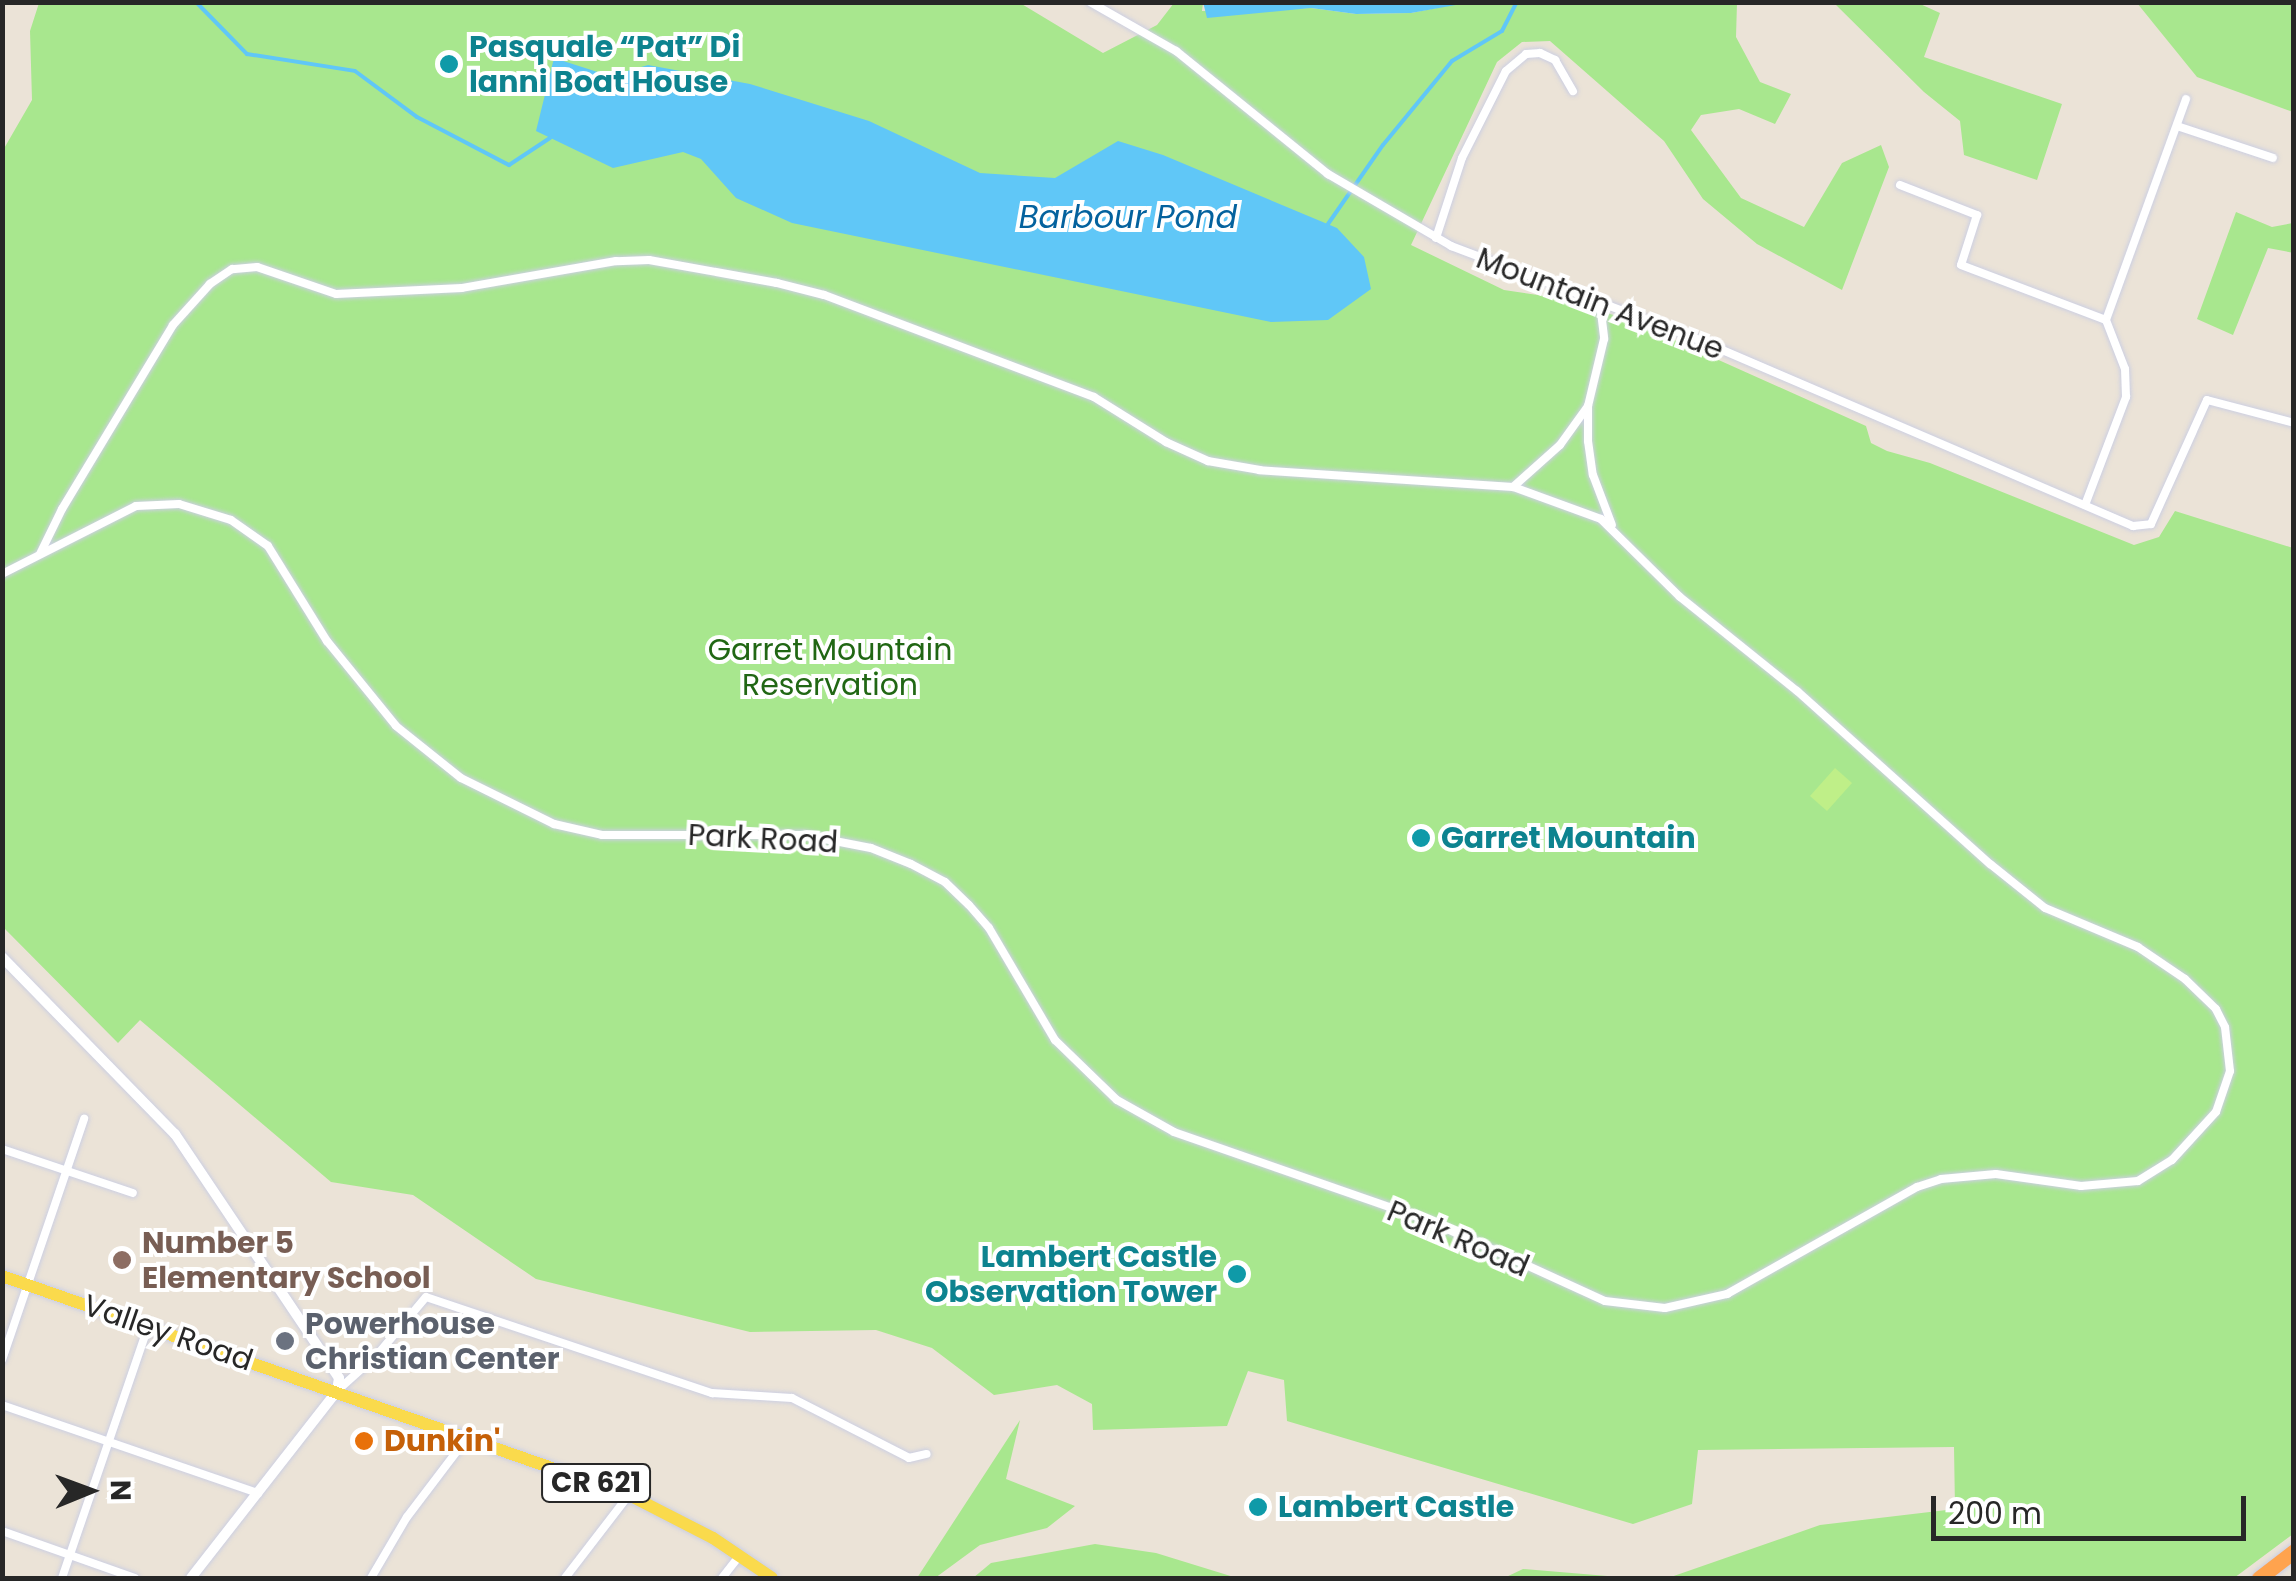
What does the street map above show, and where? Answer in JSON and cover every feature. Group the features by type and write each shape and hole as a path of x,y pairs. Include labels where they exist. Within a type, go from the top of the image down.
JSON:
{"highway":[{"path":"2259,1578 2294,1550"}],"main road":[{"name":"Valley Road","path":"2,1276 337,1390 629,1496 772,1578"}],"street":[{"name":"Mountain Avenue","path":"1090,2 1156,37 1328,174 1436,238 1493,265 1692,337 2133,526 2151,524 2197,412 2211,399 2294,422"},
{"path":"1436,238 1462,158 1506,71 1526,54 1540,53 1554,60 1573,91"},
{"path":"2085,505 2126,397 2125,369 2106,320 2186,99"},
{"path":"2177,126 2273,158"},
{"path":"1900,184 1977,215 1961,265 2106,320"},
{"name":"Park Road","path":"2,574 136,506 179,504 230,520 268,546 327,641 396,726 461,778 554,824 602,835 804,835 871,848 911,864 945,882 969,905 989,928 1055,1040 1117,1100 1174,1132 1430,1221 1605,1301 1665,1308 1728,1294 1917,1187 1941,1180 1996,1174 2113,1185 2138,1181 2172,1160 2216,1112 2230,1071 2225,1027 2205,997 2168,965 2138,947 2045,908 1990,864 1797,691 1680,597 1602,519 1512,488 1260,470 1208,461 1166,442 1094,397 824,295 736,273 649,260 616,261 462,288 336,294 257,267 232,269 210,284 172,325 40,554"},
{"name":"Park Road","path":"1600,304 1604,339 1588,406 1593,475 1616,534"},
{"name":"Park Road","path":"1512,488 1560,444 1588,406"},
{"path":"54,524 64,535 80,533"},
{"path":"2,957 152,1110 200,1166 334,1365 337,1390"},
{"path":"2,1360 84,1119"},
{"path":"2,1149 133,1193"},
{"path":"192,1578 337,1390 377,1356 426,1297 712,1394 792,1398 909,1458 927,1454"},
{"path":"62,1578 148,1326"},
{"path":"2,1405 258,1493"},
{"path":"371,1578 407,1518 467,1438"},
{"path":"565,1578 629,1496"},
{"path":"2,1531 135,1578"},
{"path":"722,1578 739,1556"}],"green space":[{"name":"Garret Mountain Reservation","path":"1467,2 1737,3 1736,37 1760,82 1791,94 1775,124 1739,109 1701,115 1691,130 1741,198 1804,227 1842,163 1881,145 1889,167 1842,290 1757,244 1703,199 1664,141 1550,41 1522,42 1497,62 1411,245 1504,290 1571,300 1636,323 1866,426 1871,443 1887,451 1930,463 2134,545 2159,537 2175,511 2293,548 2293,1534 2234,1578 1668,1578 1820,1525 1955,1509 1954,1447 1698,1450 1692,1504 1633,1524 1287,1421 1284,1380 1248,1371 1227,1426 1093,1430 1092,1404 1057,1385 994,1395 932,1348 876,1330 750,1332 536,1279 413,1195 331,1182 140,1020 118,1043 3,927 2,152 32,100 30,31 39,3 1020,3 1103,53 1157,25 1174,3 1203,3 1202,11 1311,8 1356,14 1411,13"},
{"path":"1834,3 1918,3 1940,13 1924,57 2062,104 2037,180 1964,155 1960,121 1924,92"},
{"path":"2137,3 2293,3 2293,112 2197,77"},
{"path":"2236,212 2272,227 2293,223 2294,253 2268,248 2233,335 2197,319"},
{"path":"1835,768 1852,783 1827,811 1810,796"},
{"path":"1020,1420 1006,1479 1075,1506 1047,1528 980,1545 935,1578 917,1578"},
{"path":"1095,1544 1156,1553 1237,1578 973,1578 991,1563"},
{"path":"1523,1569 1631,1578 1504,1578"}],"water":[{"path":"1203,2 1467,3 1411,13 1356,14 1311,8 1207,18"},
{"name":"Barbour Pond","path":"554,58 610,76 648,65 750,84 869,121 980,173 1055,178 1118,141 1163,155 1337,228 1364,257 1371,289 1328,320 1271,322 792,223 736,198 701,159 683,152 613,168 536,131"}],"waterway":[{"path":"196,2 247,54 355,71 417,117 509,165 550,138"},
{"path":"1328,224 1383,145 1452,61 1502,31 1517,2"}],"place":[{"name":"Pasquale “Pat” Di lanni Boat House","path":"449,64"},
{"name":"Garret Mountain","path":"1421,838"},
{"name":"Number 5 Elementary School","path":"122,1260"},
{"name":"Lambert Castle Observation Tower","path":"1237,1274"},
{"name":"Powerhouse Christian Center","path":"285,1341"},
{"name":"Dunkin'","path":"364,1441"},
{"name":"Lambert Castle","path":"1258,1507"}]}
